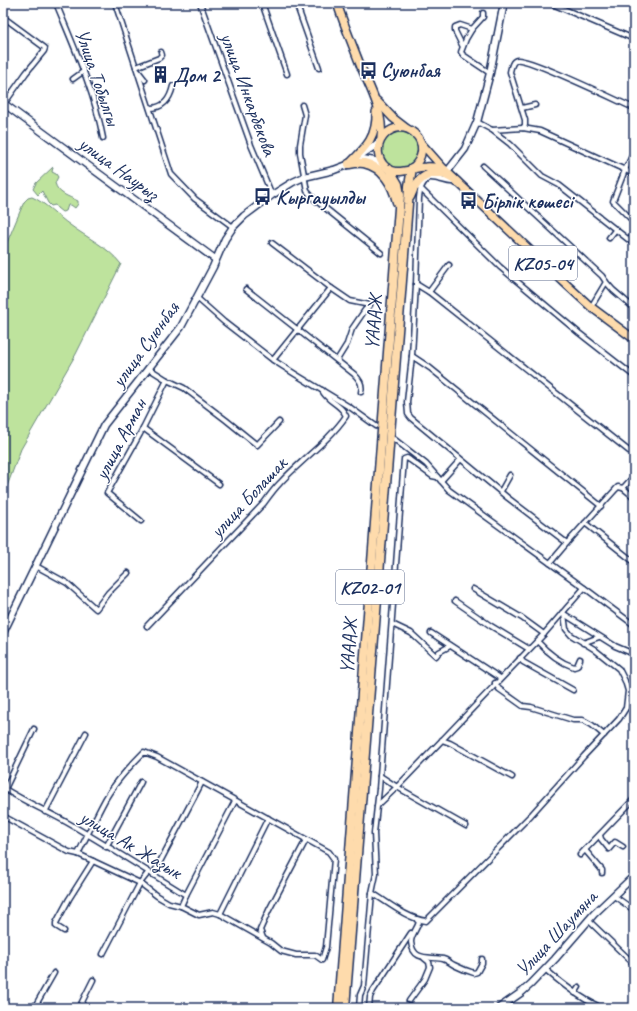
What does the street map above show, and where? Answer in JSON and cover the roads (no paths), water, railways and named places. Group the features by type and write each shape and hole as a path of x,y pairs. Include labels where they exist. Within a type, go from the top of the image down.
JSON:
{"highway":[{"path":"349,164 367,164 378,170 387,179 394,190 398,216"},
{"name":"ҮАААЖ","path":"338,1008 400,191 396,179 387,168"},
{"name":"ҮАААЖ","path":"345,1008 409,186 412,168"},
{"path":"408,204 414,187 420,180 427,176 436,173 442,174 450,176 457,182"}],"main road":[{"name":"KZ05-04","path":"336,3 375,98 380,118 381,140 378,147 379,158 387,168"},
{"path":"387,168 401,172 412,168 430,167 443,169 465,149 477,122 490,73 504,3"},
{"name":"KZ05-04","path":"375,98 393,118 410,130 418,138 443,169 591,307 634,339"},
{"path":"349,164 364,150 372,136 376,122 375,98"},
{"name":"улица Наурыз","path":"3,103 215,259"},
{"path":"349,164 373,147 385,134 394,129 400,128 410,130"},
{"path":"412,168 422,154 421,143"},
{"name":"улица Суюнбая","path":"3,633 104,425 181,327 213,267 224,239 233,227 244,216 272,195 304,177 334,170 367,159 375,161 387,168"},
{"name":"Улица Шаумяна","path":"499,1008 522,992 545,970 588,920 634,876"}],"street":[{"name":"Улица Тобылгы","path":"56,3 84,71 98,114 103,138"},
{"path":"115,3 142,88 150,108 163,154 171,174 199,203 233,227"},
{"name":"улица Инкарбекова","path":"200,3 251,145 272,195"},
{"path":"262,3 287,74"},
{"path":"296,3 319,68"},
{"path":"550,3 634,39"},
{"path":"483,13 481,21 472,29 462,46 461,52 463,55 490,73"},
{"path":"3,17 45,48 3,103"},
{"path":"462,46 455,31 455,27 460,25 472,29"},
{"path":"136,68 160,58 162,55 161,52"},
{"path":"523,128 525,125 522,108 510,72 514,62 519,60 524,60 542,67 634,108"},
{"path":"136,68 145,80"},
{"path":"72,79 84,71"},
{"path":"150,108 156,108 165,104 173,86"},
{"path":"302,105 305,115 300,145 307,191 314,199 381,252"},
{"path":"522,108 535,105"},
{"path":"477,122 492,130 510,144 542,176 559,185 634,244"},
{"path":"492,130 523,128 540,131 634,174"},
{"path":"634,152 613,201 634,222"},
{"path":"483,166 596,270 613,290 634,308"},
{"path":"457,182 450,183 442,179 429,178 420,188 412,356 407,402 408,414 410,418 460,460 567,543"},
{"path":"420,188 500,267 578,333 634,376"},
{"path":"609,238 616,229"},
{"path":"272,243 350,301 370,305 352,329 347,344 336,360"},
{"path":"429,292 449,265"},
{"path":"591,307 606,282"},
{"path":"416,284 429,292 634,456"},
{"path":"273,360 331,288"},
{"path":"246,289 354,374 360,380 362,388 361,392"},
{"path":"197,298 224,322 273,360 351,408 376,426"},
{"path":"412,356 430,368 601,506"},
{"path":"148,368 167,380 184,388 257,445 279,422"},
{"name":"улица Арман","path":"141,521 107,493 143,428 167,380"},
{"name":"улица Болашак","path":"147,626 264,503 279,484 344,420 346,416 344,411 323,394 322,390"},
{"path":"143,428 219,484"},
{"path":"394,439 426,464 449,490 634,626"},
{"path":"359,1008 360,995 364,986 372,893 376,874 374,833 380,776 404,459 407,458 432,476 437,477"},
{"path":"441,481 460,460"},
{"path":"500,492 510,476"},
{"path":"623,488 634,476"},
{"path":"550,563 618,487 623,488 634,497"},
{"path":"585,523 634,562"},
{"path":"36,566 67,583 96,610 108,593 128,573"},
{"path":"377,807 563,614 584,588"},
{"path":"473,589 522,618 544,634"},
{"path":"455,601 529,649"},
{"path":"563,614 599,637 634,654"},
{"path":"372,893 417,920 426,921 531,815 619,719 626,708 628,696 625,681 619,669 594,649 575,639 566,629 563,614"},
{"path":"392,624 411,633 436,656 439,652 450,646"},
{"path":"430,633 500,678"},
{"path":"583,643 599,637"},
{"path":"537,641 554,657 569,666 577,666 580,659"},
{"path":"520,658 523,662 573,690"},
{"path":"495,683 499,689 523,706 573,720 582,720 592,724 604,735"},
{"path":"628,696 634,686"},
{"path":"4,789 34,729"},
{"path":"46,812 86,733"},
{"path":"442,740 512,777"},
{"path":"78,854 107,797 128,768 144,752 157,757 235,801 268,818 329,852 334,859 326,947 322,960 315,955 296,956 281,951 264,938 220,914 268,818"},
{"path":"380,776 466,826"},
{"path":"106,847 140,782"},
{"path":"153,875 202,782"},
{"name":"улица Ак Жазык","path":"4,789 88,835 186,895 181,906"},
{"path":"580,855 634,799"},
{"path":"186,895 235,801"},
{"name":"улица Ак Жазык","path":"3,816 69,852 78,854 140,883 169,903 181,906 199,915 213,912 220,914"},
{"path":"600,834 601,839 608,849 615,842 623,847"},
{"path":"264,938 260,930 306,840"},
{"path":"584,850 599,865 602,873"},
{"path":"64,931 56,926 56,923 93,861"},
{"path":"103,954 140,883 148,873"},
{"path":"614,896 634,910"},
{"path":"409,1001 425,979 430,967 429,962 415,952 412,946 412,938 419,922 417,920"},
{"path":"588,920 634,964"},
{"path":"369,1008 370,997 373,991 388,970 400,949 416,929"},
{"path":"424,958 432,957 443,959 474,973 477,972 482,963 482,959"},
{"path":"545,970 575,993 600,1007 613,1008"},
{"path":"34,1008 54,973"},
{"path":"79,1008 93,980"},
{"path":"575,993 579,987"}],"place":[{"name":"Суюнбая","path":"368,70"},
{"name":"Дом 2","path":"160,75"},
{"name":"Кыргауылды","path":"263,197"},
{"name":"Бірлік көшесі","path":"469,201"}]}
